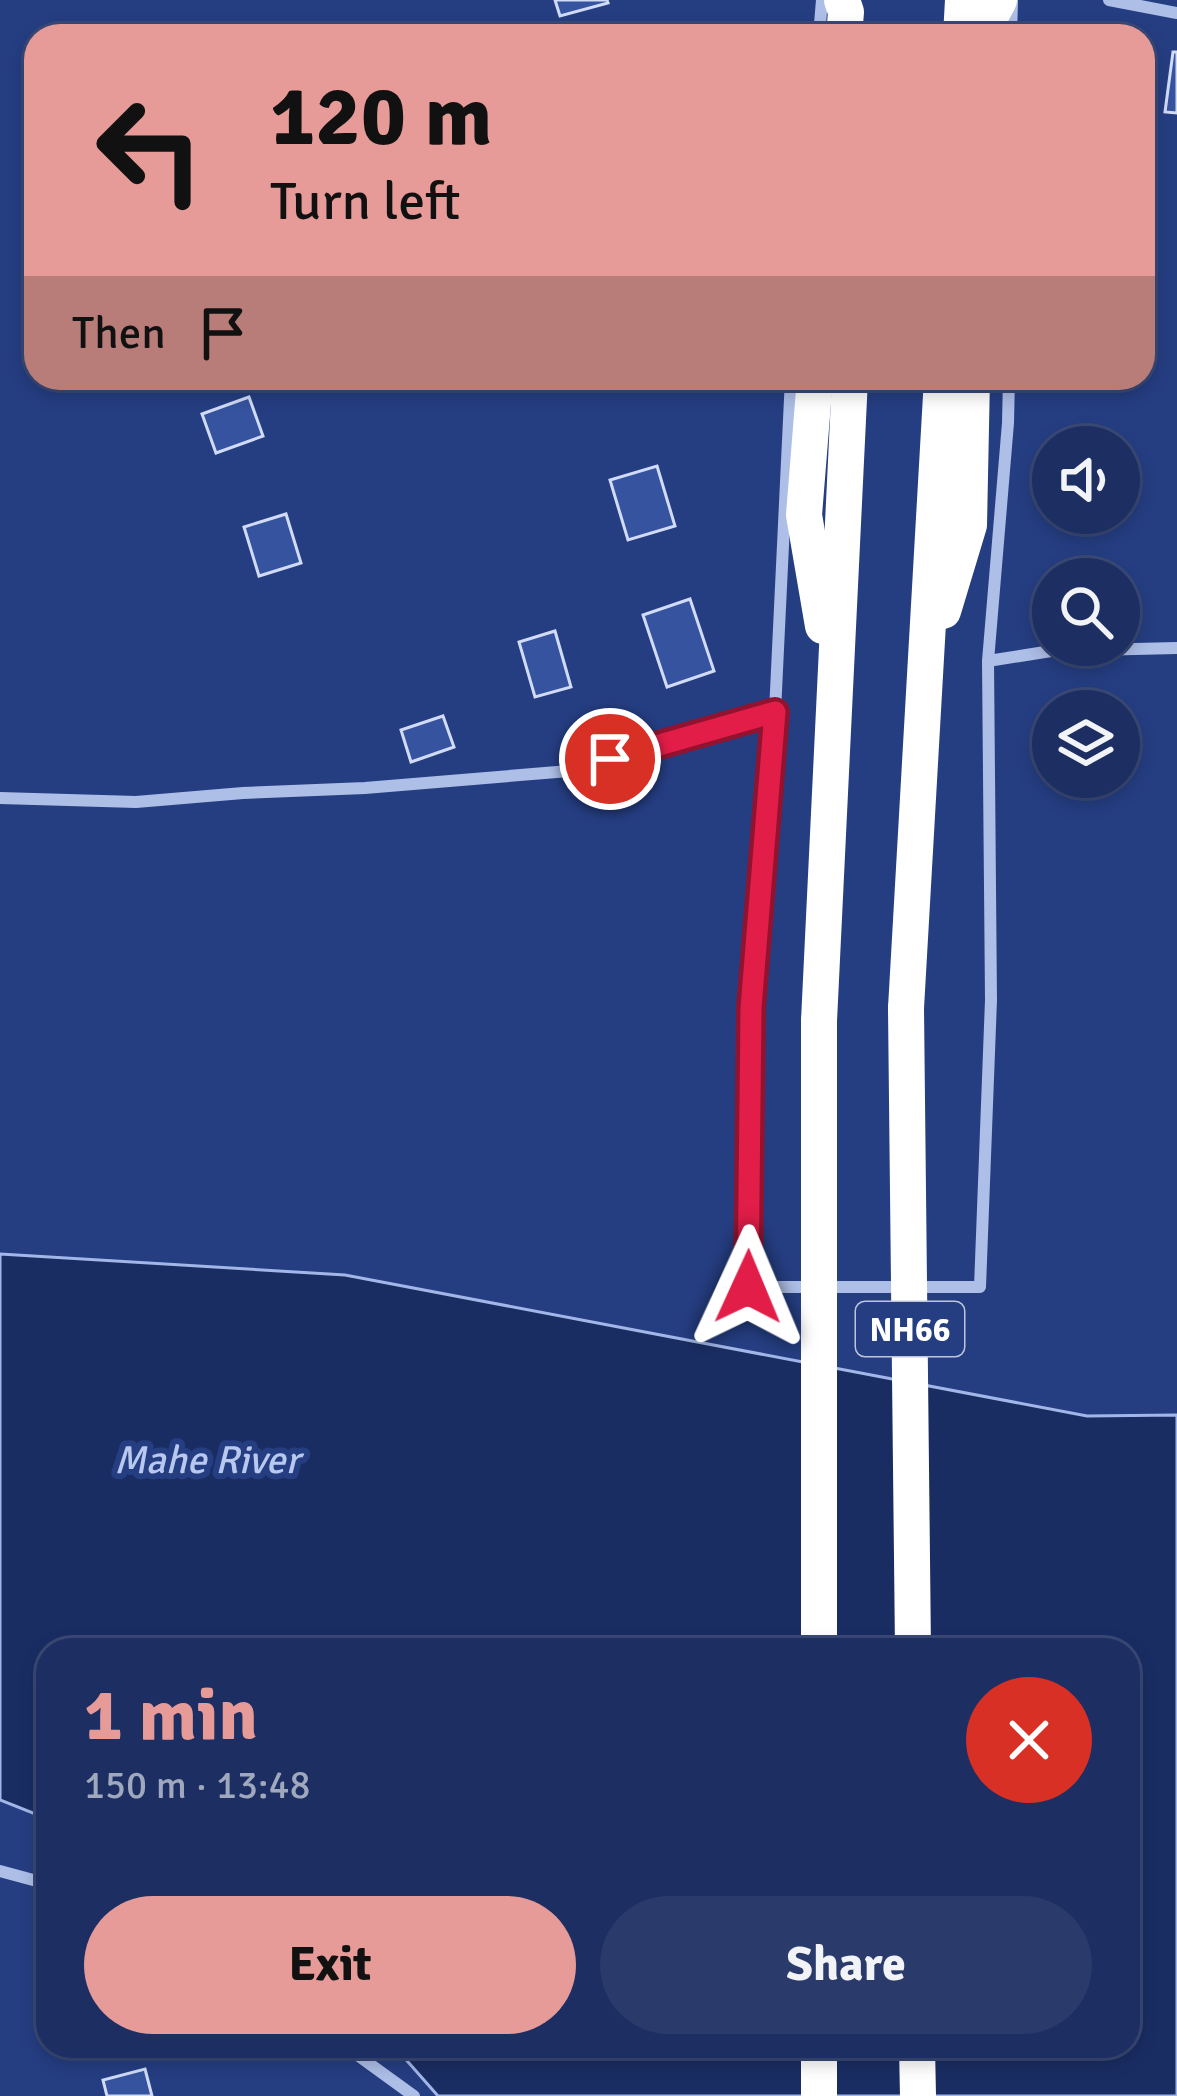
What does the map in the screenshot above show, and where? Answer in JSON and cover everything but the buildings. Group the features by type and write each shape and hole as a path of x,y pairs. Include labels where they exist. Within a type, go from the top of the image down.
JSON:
{"highway":[{"path":"814,390 804,515 835,694"},
{"name":"NH66","path":"819,1638 819,1021 849,390"},
{"name":"NH66","path":"913,1638 907,1008 941,390"},
{"path":"926,671 969,525 972,390"},
{"path":"819,2058 819,2096"},
{"path":"917,2058 918,2096"}],"street":[{"path":"1109,0 1177,13"},
{"path":"790,390 775,712 751,1008 748,1287 980,1287 992,1000 988,661 1009,390"},
{"path":"988,661 1052,651 1177,648"},
{"path":"0,798 136,802 569,771 775,712"},
{"path":"0,1870 36,1880"},
{"path":"362,2058 414,2096"}],"water":[{"name":"Mahe River","path":"0,1254 345,1275 1087,1416 1177,1415 1177,2096 438,2096 405,2058 1140,2058 1140,1638 36,1638 36,1814 0,1800"}],"route":[{"path":"610,759 775,712 751,1008 748,1287"}]}
